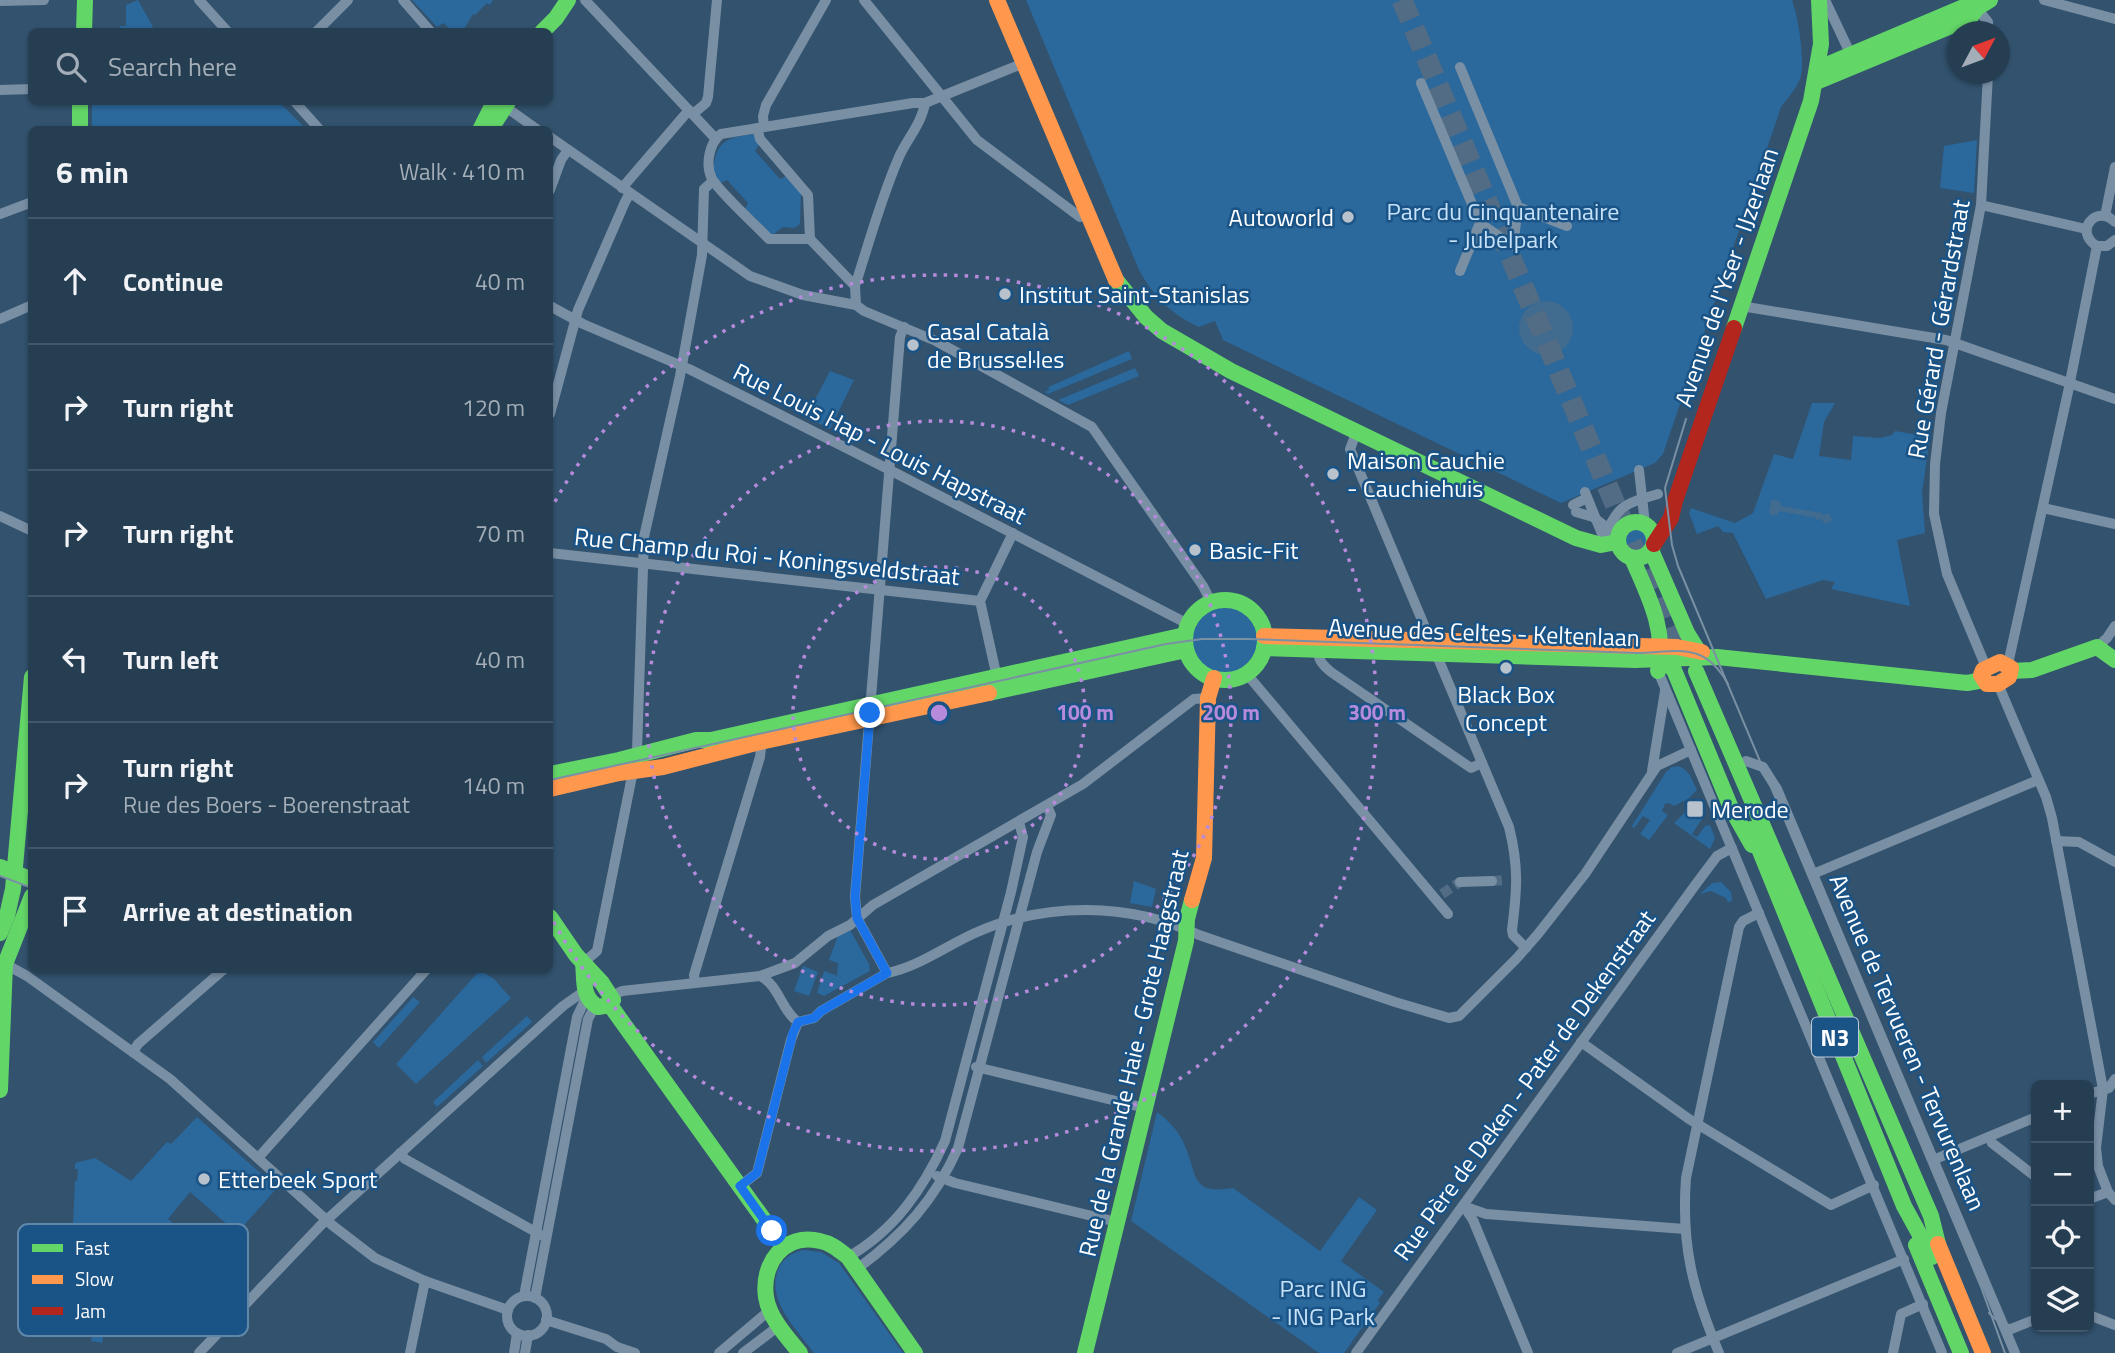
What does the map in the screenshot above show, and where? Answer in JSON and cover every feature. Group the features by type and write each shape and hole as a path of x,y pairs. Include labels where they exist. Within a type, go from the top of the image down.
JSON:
{"main road":[{"path":"83,28 85,0"},
{"path":"544,28 554,0"},
{"path":"546,28 568,0"},
{"path":"997,0 1119,285 1146,317 1162,331 1196,352 1584,537 1603,545 1612,545 1614,535 1624,526 1640,522 1653,533 1653,547 1643,557 1609,557 1580,543 1584,537"},
{"name":"Avenue de l'Yser - IJzerlaan","path":"1653,547 1675,507 1675,500 1811,102 1821,44 1821,0"},
{"path":"1817,75 1851,55 1966,6 1979,3"},
{"path":"1817,75 1970,18 1979,3"},
{"path":"80,105 80,126"},
{"path":"483,126 500,105"},
{"path":"492,126 501,105"},
{"name":"Avenue de l'Yser - IJzerlaan","path":"1647,526 1675,500"},
{"path":"1614,535 1619,547 1629,557 1662,635 1661,659 1674,670 1731,808 1765,868"},
{"name":"Avenue de Tervueren - Tervurenlaan","path":"1653,547 1687,633 1703,662 1751,800 1788,880 1931,1216 1938,1244 1983,1353"},
{"path":"1231,601 1248,608 1260,621 1264,642 1258,662 1247,673 1230,679 1214,678 1198,669 1186,636 1198,611 1211,602 1231,601"},
{"path":"553,788 635,763 671,746 758,736 998,683 1186,636"},
{"name":"Avenue des Celtes - Keltenlaan","path":"1264,642 1433,647 1661,659 1967,682 1990,677"},
{"path":"1990,677 2009,677 2010,668 2032,670 2097,647 2115,660"},
{"path":"1703,662 1746,761 1788,880"},
{"name":"Avenue de Tervueren - Tervurenlaan","path":"1703,662 1741,805 1765,868 1904,1206 1928,1247 1971,1353"},
{"name":"Rue de la Grande Haie - Grote Haagstraat","path":"1085,1353 1186,941 1187,919 1204,858 1208,698 1214,678"},
{"path":"0,933 8,918 7,871 28,708"},
{"path":"553,774 635,763"},
{"path":"7,871 28,879"},
{"path":"7,890 28,894"},
{"path":"0,1090 2,962 28,904"},
{"path":"553,921 583,963 595,993 782,1245"},
{"path":"1904,1206 1918,1250 1961,1353"},
{"path":"1931,1216 1947,1241 1994,1353"},
{"path":"800,1353 770,1310 764,1281 771,1259 782,1245 814,1239 834,1245 853,1263 915,1353"}],"street":[{"path":"0,1 44,0"},
{"path":"320,28 348,0"},
{"path":"403,0 428,28"},
{"path":"585,0 715,138"},
{"path":"553,403 575,320 625,202 626,191 691,112 705,103 708,97 717,0"},
{"path":"826,0 766,105 760,139 808,195 810,239 855,286"},
{"path":"864,0 977,140 1080,217 1087,215"},
{"path":"1821,0 1851,55"},
{"path":"2045,0 2115,19"},
{"path":"206,3 225,28"},
{"path":"1979,3 1988,21"},
{"path":"810,239 769,239 713,180 709,163 711,143 715,138 721,134 760,127 925,103 1024,63"},
{"path":"1421,83 1480,223 1513,246 1518,207 1460,67"},
{"name":"Rue Gérard - Gérardstraat","path":"1987,84 1982,205 1941,413 1935,464 1934,514 1947,574 1990,677 2046,797 2103,1089 2096,1148 2098,1166 2111,1196"},
{"path":"0,90 28,89"},
{"path":"856,305 855,286 881,203 925,103"},
{"path":"298,105 316,126"},
{"path":"505,105 533,126"},
{"path":"553,140 750,276 803,295 856,305 864,311 936,341 1092,427 1203,586 1211,602"},
{"path":"553,182 568,150"},
{"path":"2105,216 2115,166"},
{"path":"583,963 597,951 635,763 644,537 702,255 704,190 713,180"},
{"path":"0,214 28,204"},
{"path":"1982,205 2086,229"},
{"path":"1518,207 1567,226"},
{"path":"2115,222 2105,216 2091,220 2086,229 2089,239 2097,246 2108,246 2115,240"},
{"path":"1460,271 1480,223"},
{"path":"2010,668 2097,246"},
{"path":"1741,306 1954,342 2115,399"},
{"path":"0,319 28,307"},
{"name":"Rue Louis Hap - Louis Hapstraat","path":"553,308 681,366 1013,533 1186,636"},
{"path":"887,973 857,918 855,897 900,337 904,327"},
{"path":"1357,431 1350,449 1508,827 1518,878 1511,930 1526,948"},
{"path":"1639,470 1647,526"},
{"path":"1597,520 1574,509 1586,495 1597,520 1604,539 1614,535 1613,515 1622,507 1658,494"},
{"path":"2043,508 2115,524"},
{"path":"0,516 28,529"},
{"path":"1584,537 1597,520"},
{"path":"998,683 980,601 1013,533"},
{"name":"Rue Champ du Roi - Koningsveldstraat","path":"553,553 980,601"},
{"path":"2097,647 2115,626"},
{"path":"1318,643 1317,656 1321,664 1331,672 1471,768 1482,763"},
{"path":"1661,659 1665,688 1942,1353"},
{"path":"1247,673 1439,896 1448,914"},
{"path":"1652,773 1665,688"},
{"path":"248,1302 327,1220 563,1006 595,993 760,976 796,963 828,936 850,925 873,905 1083,784 1194,699 1208,698"},
{"path":"695,982 694,975 717,895 760,757 758,736"},
{"path":"798,1022 814,1018 821,1011 887,973 903,970 975,933 1030,914 1074,910 1105,910 1144,915 1395,1002 1449,1018 1459,1016 1526,948 1585,874 1652,773 1665,761 1692,750"},
{"name":"Avenue de Tervueren - Tervurenlaan","path":"1746,761 1759,765 1771,777 2015,1353"},
{"path":"1813,874 2038,780"},
{"path":"853,1263 888,1246 911,1223 943,1179 958,1148 1037,852 1051,815 1047,806"},
{"path":"853,1263 913,1199 931,1173 945,1141 1020,852 1022,829 1018,822"},
{"path":"2056,841 2079,842 2115,862"},
{"name":"Rue Père de Deken - Pater de Dekenstraat","path":"1356,1353 1717,856 1732,848"},
{"path":"1506,880 1518,878"},
{"path":"1460,882 1492,881"},
{"path":"1719,1353 1695,1289 1686,1250 1686,1178 1739,927 1743,921 1759,913"},
{"path":"2,962 27,976 170,1079 327,1220 375,1258 425,1281 508,1310"},
{"path":"132,1052 220,973"},
{"path":"258,1158 423,973"},
{"path":"760,976 768,980 789,1015 798,1022"},
{"path":"530,1297 577,1017 595,993"},
{"path":"740,1186 757,1173 798,1022"},
{"path":"1581,1042 1696,1124 1831,1205 1874,1185"},
{"path":"967,1064 1145,1108"},
{"path":"2094,1092 2109,1088 2115,1079"},
{"path":"1933,1160 2031,1119"},
{"path":"1989,1137 1992,1143 2031,1173"},
{"path":"400,1153 405,1159 542,1235"},
{"path":"931,1173 943,1179 1117,1222"},
{"path":"1463,1206 1486,1214 1685,1229"},
{"path":"1463,1206 1473,1220 1528,1353"},
{"path":"1677,1353 1904,1259"},
{"path":"410,1353 425,1281"},
{"path":"530,1297 543,1305 546,1320 538,1332 523,1334 510,1325 508,1310 516,1299 530,1297"},
{"path":"1893,1353 1900,1314 1923,1304"},
{"path":"719,1353 770,1310"},
{"path":"2094,1317 2115,1325"},
{"path":"546,1320 606,1339 617,1347 635,1353"},
{"path":"2006,1331 2031,1321"},
{"path":"743,1353 780,1325"},
{"path":"514,1353 523,1334"},
{"path":"523,1334 525,1353"},
{"path":"199,1353 215,1336"}],"green space":[{"path":"138,0 153,27 120,28 126,26 126,5"},
{"path":"412,0 493,0 490,5 487,3 473,14 465,28 449,28 443,23 437,27"},
{"name":"Parc du Cinquantenaire - Jubelpark","path":"1026,0 1792,0 1799,28 1802,72 1794,90 1781,107 1663,454 1655,463 1561,503 1223,340 1215,321 1199,327 1180,316 1157,296 1139,270"},
{"path":"92,105 282,105 303,126 92,126"},
{"path":"753,134 759,145 755,151 780,179 787,176 801,190 800,224 794,228 783,227 771,236 745,209 748,203 727,180 721,183 713,174 716,155 722,144"},
{"path":"1977,140 1974,193 1940,188 1944,146"},
{"path":"1129,351 1132,359 1048,394 1045,392 1049,390 1048,387"},
{"path":"1135,368 1139,376 1068,405 1058,400"},
{"path":"830,371 854,380 830,429 806,417"},
{"path":"1812,403 1835,403 1824,422 1819,456 1851,460 1853,436 1880,438 1892,435 1895,431 1930,437 1922,493 1925,533 1897,540 1910,606 1831,589 1835,582 1823,580 1766,599 1733,533 1723,532 1718,526 1697,534 1689,513 1691,508 1735,523 1753,513 1774,454 1793,459"},
{"path":"1636,528 1644,532 1648,540 1644,548 1636,552 1628,548 1624,540 1628,532"},
{"path":"1225,605 1250,615 1260,640 1250,665 1225,675 1200,665 1190,640 1200,615"},
{"path":"1678,766 1688,773 1697,790 1688,799 1674,806 1665,804 1662,811 1668,815 1649,840 1640,834 1650,820 1643,816 1634,828 1632,826 1666,772"},
{"path":"1696,806 1702,809 1704,816 1692,834 1697,837 1705,826 1710,825 1715,838 1710,849 1674,823 1687,810"},
{"path":"1134,881 1156,889 1152,907 1130,903"},
{"path":"1721,882 1731,892 1732,901 1728,902 1726,898 1711,891 1700,894 1712,883"},
{"path":"849,928 869,964 870,971 824,996 817,993 824,971 841,977 837,975 838,963 829,960 839,933"},
{"path":"803,966 818,972 809,996 794,991"},
{"path":"477,973 485,973 494,979 511,998 416,1084 396,1064"},
{"path":"413,997 420,1002 379,1048 373,1042"},
{"path":"527,1016 532,1022 486,1063 482,1057"},
{"path":"478,1060 483,1066 437,1107 433,1102"},
{"name":"Parc ING - ING Park","path":"1157,1112 1180,1136 1202,1186 1209,1189 1233,1188 1320,1251 1359,1197 1377,1210 1341,1261 1384,1292 1378,1300 1380,1303 1344,1353 1319,1353 1131,1221"},
{"name":"Etterbeek Sport","path":"197,1117 277,1188 245,1224 227,1224 190,1192 168,1219 174,1224 73,1224 78,1169 75,1169 75,1163 95,1158 131,1181 167,1142 171,1144"},
{"path":"803,1250 821,1252 839,1263 903,1353 814,1353 785,1314 776,1292 775,1281 782,1262"},
{"name":"Etterbeek Sport","path":"92,1336 103,1336 102,1343 91,1341"}],"shaded area":[{"path":"1546,301 1565,309 1573,328 1565,347 1546,355 1527,347 1519,328 1527,309"},
{"path":"1774,499 1780,502 1781,506 1822,515 1829,513 1832,520 1825,524 1821,519 1780,511 1777,515 1771,515 1771,501"}],"tunnel":[{"path":"1402,0 1683,665"},
{"path":"1492,881 1505,880"},
{"path":"1442,894 1460,882"}],"tram line":[{"path":"1686,419 1665,488 1672,545 1678,566 1981,1287 2005,1353"},
{"path":"553,779 1166,644 1202,639 1637,653 1689,652 1709,661 1728,684"},
{"path":"0,876 28,886"},
{"path":"1989,1313 2005,1324 2031,1322"},
{"path":"2094,1315 2115,1322"}],"traffic: fast":[{"path":"84,28 85,0"},
{"path":"546,28 568,0"},
{"path":"1734,328 1811,101 1821,44 1819,0"},
{"path":"1816,82 1970,18 1977,8 1990,0"},
{"path":"1819,68 1966,6 1977,8"},
{"path":"80,105 80,126"},
{"path":"482,126 492,105"},
{"path":"493,126 506,105"},
{"path":"1116,280 1146,317 1162,331 1231,371 1576,538 1601,545 1617,542"},
{"path":"1636,522 1649,527 1654,540 1649,553 1636,558 1623,553 1618,540 1623,527 1636,522"},
{"path":"1651,550 1687,633 1702,657"},
{"path":"1632,558 1650,599 1658,627 1658,671"},
{"path":"1225,600 1240,603 1253,612 1262,625 1265,640 1262,655 1253,668 1240,677 1225,680 1210,677 1197,668 1188,655 1185,640 1188,625 1197,612 1210,603 1225,600"},
{"path":"553,773 1185,635"},
{"path":"2011,671 2032,670 2097,647 2115,660"},
{"path":"1264,648 1635,660 1717,657 1967,683 1984,680"},
{"path":"989,693 1186,650"},
{"path":"1662,659 1674,670 1731,808 1752,845"},
{"path":"1696,671 1931,1216 1938,1244"},
{"path":"0,933 13,889 28,722"},
{"path":"1751,829 1904,1206 1932,1257"},
{"path":"0,867 28,878"},
{"path":"1085,1353 1186,941 1187,919 1192,900"},
{"path":"0,1090 5,964 28,906"},
{"path":"553,921 576,955 602,983 613,1000 610,1005 782,1245"},
{"path":"583,963 585,988 589,998 598,1007 610,1005"},
{"path":"800,1353 779,1327 771,1312 765,1285 771,1262 778,1253 796,1241 807,1239 828,1243 848,1257 915,1353"},
{"path":"1916,1245 1961,1353"}],"traffic: slow":[{"path":"997,0 1116,280"},
{"path":"1264,636 1677,647 1702,652"},
{"path":"2000,662 2011,668 2009,677 1998,684 1987,684 1981,675 1983,670 2000,662"},
{"path":"1192,900 1204,858 1208,698 1214,678"},
{"path":"553,788 619,773 663,767 760,742 989,693"},
{"path":"1938,1244 1983,1353"}],"traffic: jam":[{"path":"1654,544 1671,518 1734,328"}],"place":[{"name":"Autoworld","path":"1348,217"},
{"name":"Institut Saint-Stanislas","path":"1005,294"},
{"name":"Casal Català de Brussel·les","path":"913,345"},
{"name":"Maison Cauchie - Cauchiehuis","path":"1333,474"},
{"name":"Basic-Fit","path":"1195,550"},
{"name":"Black Box Concept","path":"1506,668"},
{"name":"Merode","path":"1695,809"},
{"name":"Etterbeek Sport","path":"204,1179"}],"route":[{"path":"772,1231 740,1186 757,1173 793,1033 798,1022 814,1018 821,1011 887,973 857,918 855,897 870,713"}]}
